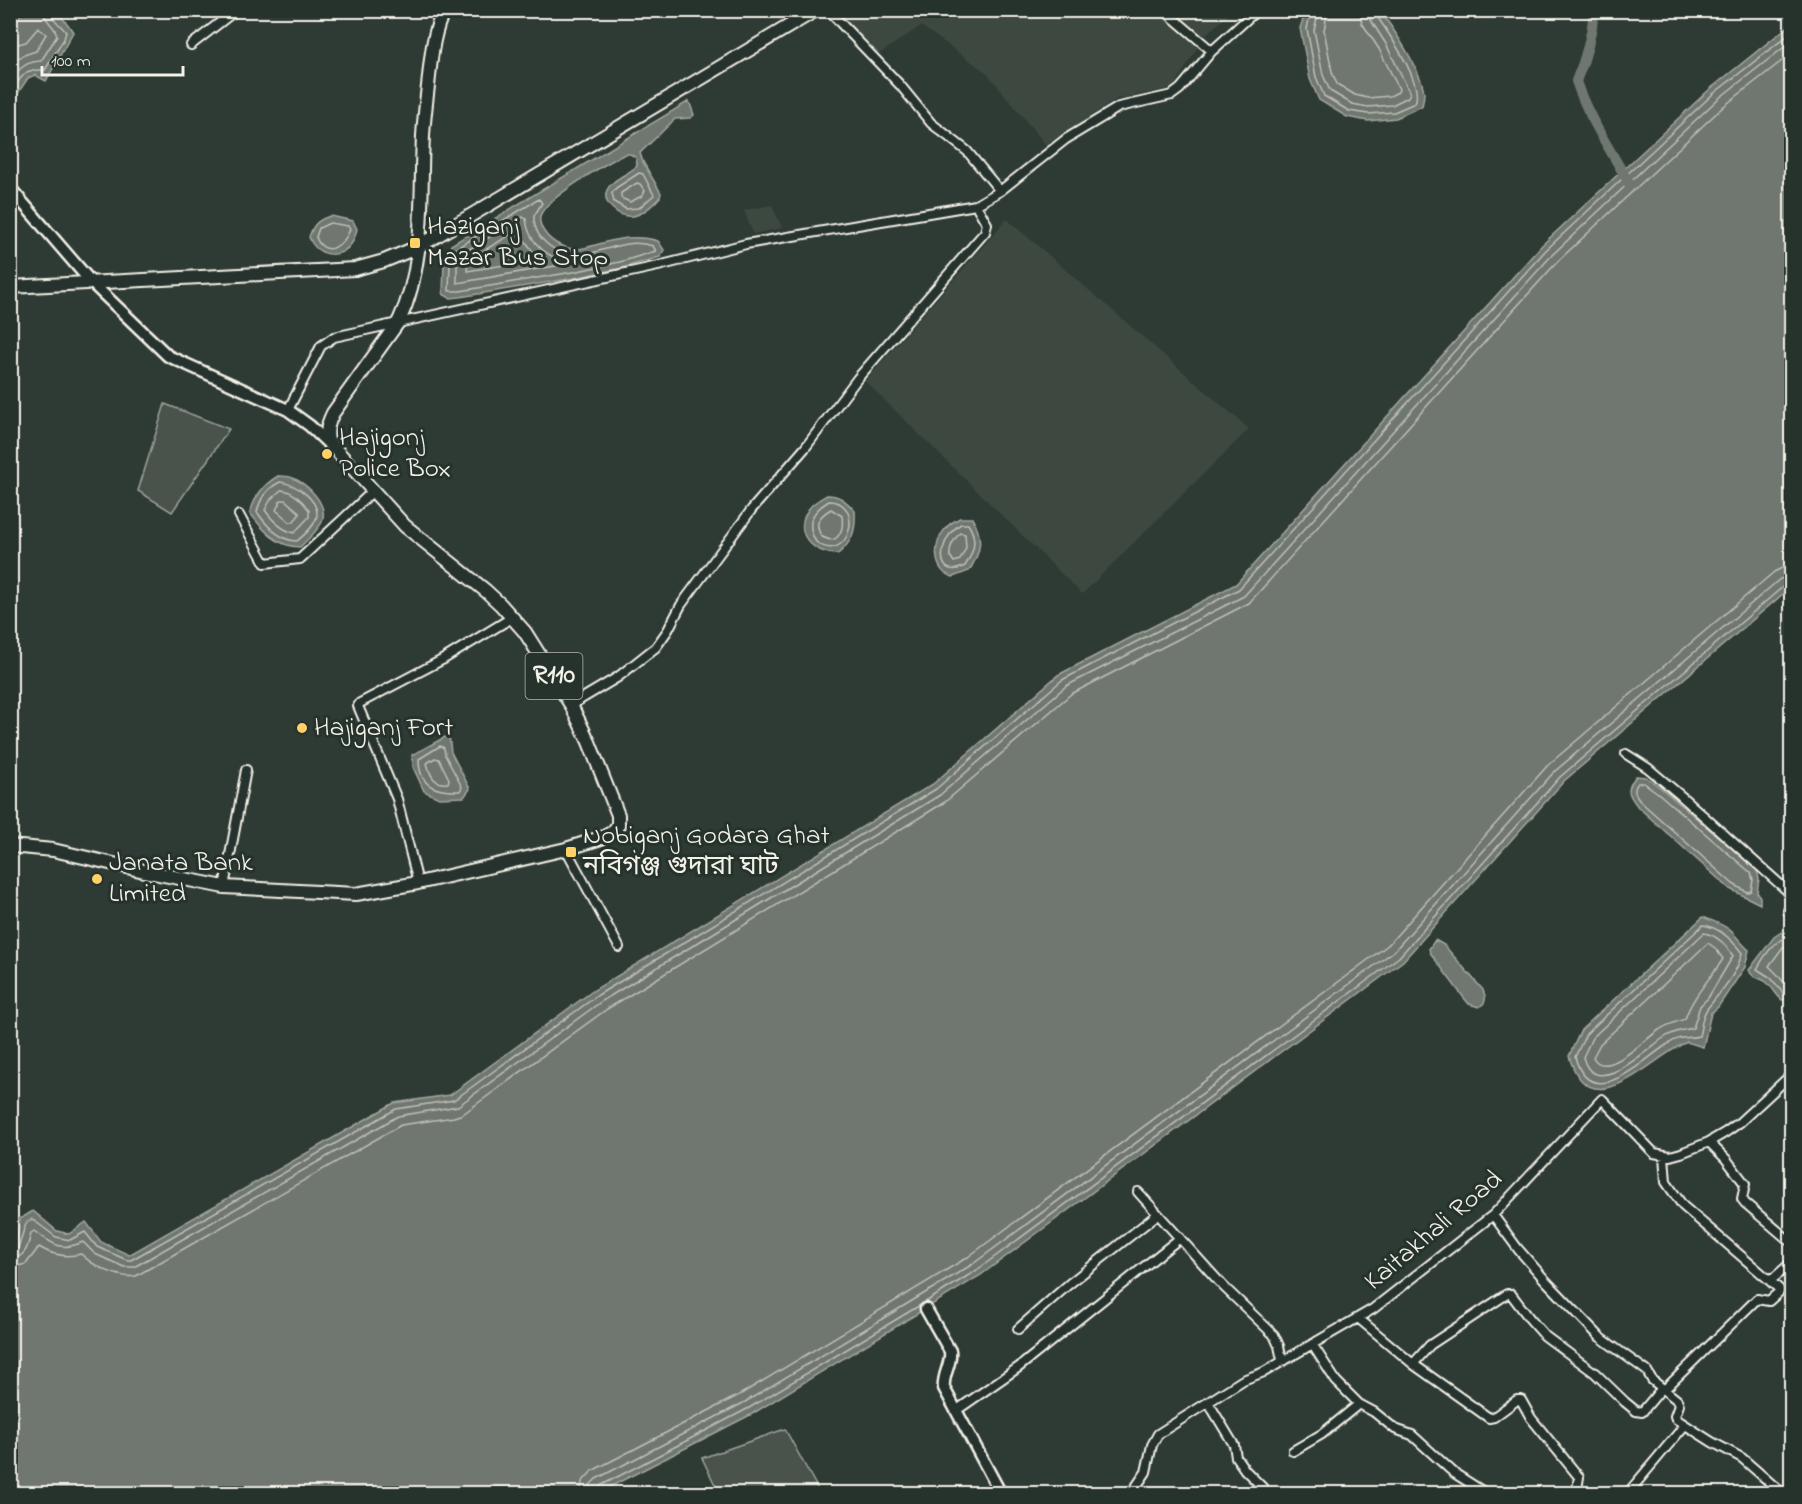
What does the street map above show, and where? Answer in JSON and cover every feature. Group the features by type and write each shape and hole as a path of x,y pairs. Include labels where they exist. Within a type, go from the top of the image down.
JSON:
{"main road":[{"path":"330,445 326,432 333,413 406,308 416,267 418,247 423,134 431,48 444,10"},
{"path":"10,287 355,269 384,261 418,247 816,10"},
{"name":"R110","path":"10,846 53,850 144,872 224,887 356,894 418,884 566,849 613,832 618,825 618,815 589,742 550,669 513,618 480,585 405,526 330,445"}],"street":[{"path":"191,45 236,10"},
{"path":"828,10 880,63 931,123 967,151 1000,191"},
{"path":"1164,10 1212,51"},
{"path":"288,410 308,368 326,341 334,337 636,271 746,244 976,205 1000,191 1066,139 1119,107 1172,95 1180,89 1212,51 1257,10"},
{"path":"10,188 91,282 155,346 168,356 288,410 330,445"},
{"path":"571,705 618,677 656,647 681,605 753,509 805,448 857,379 985,232 987,224 976,205"},
{"path":"239,515 265,563 300,559 372,492"},
{"path":"418,884 397,799 358,706 513,618"},
{"path":"1626,754 1648,768 1680,795 1791,895"},
{"path":"224,887 246,770"},
{"path":"566,849 619,948"},
{"path":"1791,902 1788,911 1791,918"},
{"path":"1413,1364 1430,1346 1511,1294 1545,1336 1595,1373 1632,1408 1642,1412 1757,1299 1769,1301 1779,1292 1779,1289 1683,1206 1666,1182 1664,1156 1681,1153 1709,1142 1740,1122 1791,1074"},
{"name":"Kaitakhali Road","path":"1131,1494 1146,1472 1154,1438 1169,1425 1243,1380 1253,1377 1358,1318 1449,1251 1493,1215 1602,1099 1654,1154 1664,1156"},
{"path":"1709,1142 1726,1159 1745,1184 1742,1199 1745,1203 1791,1243"},
{"path":"1138,1192 1223,1286 1274,1335 1280,1346 1282,1360"},
{"path":"1018,1329 1069,1284 1158,1214"},
{"path":"1493,1215 1532,1265 1600,1337 1647,1371 1652,1380 1677,1401 1679,1405 1675,1416 1685,1425 1742,1458 1783,1494"},
{"path":"957,1410 1019,1367 1180,1238"},
{"path":"1768,1280 1791,1263"},
{"path":"926,1309 950,1351 951,1358 943,1384 1001,1494"},
{"path":"1358,1318 1413,1364 1489,1418 1494,1417 1517,1400 1521,1400 1531,1418 1579,1477 1577,1489 1581,1494"},
{"path":"1312,1344 1336,1381 1359,1404 1374,1412 1395,1429 1412,1435 1454,1473 1481,1492"},
{"path":"1208,1402 1234,1445 1236,1457 1245,1470 1269,1494"},
{"path":"1293,1451 1322,1434 1359,1404"},
{"path":"1627,1494 1685,1425"}],"shaded area":[{"path":"856,10 1233,11 1206,34 1173,88 1117,99 1046,145 986,72 921,26 879,54 844,18"},
{"path":"772,205 782,228 753,234 744,210"},
{"path":"1007,219 1249,429 1082,594 865,381"},
{"path":"165,404 229,429 172,512 138,491"},
{"path":"785,1429 820,1493 719,1493 702,1458"}],"water":[{"path":"23,11 52,11 62,18 73,32 46,81 35,75 28,78 18,93 11,88 11,27"},
{"path":"1306,11 1380,11 1399,38 1418,72 1424,92 1422,106 1396,118 1368,121 1347,117 1319,100 1310,79 1300,28"},
{"path":"1791,24 1791,587 1564,781 1403,961 981,1275 752,1414 598,1493 11,1494 10,1250 16,1241 20,1219 33,1211 57,1231 69,1234 86,1222 101,1242 129,1255 394,1103 450,1095 594,990 933,784 1058,675 1236,584 1542,245 1710,89"},
{"path":"689,101 694,115 690,118 675,119 640,153 661,193 648,209 637,215 628,216 617,212 609,205 606,195 609,186 637,166 636,158 625,154 565,191 544,209 540,216 545,233 551,240 563,247 580,249 621,239 643,238 658,241 664,250 660,257 574,278 460,297 450,298 443,294 444,261 451,245"},
{"path":"331,216 353,221 357,229 347,249 335,254 322,252 309,237 317,223"},
{"path":"278,476 291,477 299,481 310,490 322,508 320,526 300,547 278,541 265,531 250,513 260,492"},
{"path":"827,495 843,499 855,511 852,535 838,554 829,553 814,546 804,534 804,519 810,508 816,501"},
{"path":"960,518 972,518 976,525 980,545 969,571 953,577 941,569 937,549 945,529"},
{"path":"449,735 451,752 470,789 464,797 439,798 424,791 413,767 412,755"},
{"path":"1636,776 1646,777 1661,788 1757,870 1759,879 1757,892 1760,904 1730,889 1638,807 1629,792 1630,785"},
{"path":"1703,917 1728,929 1749,950 1745,967 1718,1007 1711,1013 1703,1047 1687,1042 1622,1082 1606,1088 1591,1087 1579,1077 1569,1056 1581,1030"},
{"path":"1783,931 1791,933 1792,998 1782,1000 1765,981 1754,976 1749,970 1774,937"},
{"path":"1435,940 1444,945 1483,990 1485,1000 1482,1005 1479,1007 1469,1004 1431,954 1429,949"}],"waterway":[{"path":"1594,10 1588,47 1576,81 1593,120 1628,182"}],"place":[{"name":"Haziganj Mazar Bus Stop","path":"415,243"},
{"name":"Hajigonj Police Box","path":"327,454"},
{"name":"Hajiganj Fort","path":"302,728"},
{"name":"Nobiganj Godara Ghat নবিগঞ্জ গুদারা ঘাট","path":"571,852"},
{"name":"Janata Bank Limited","path":"97,879"}]}
